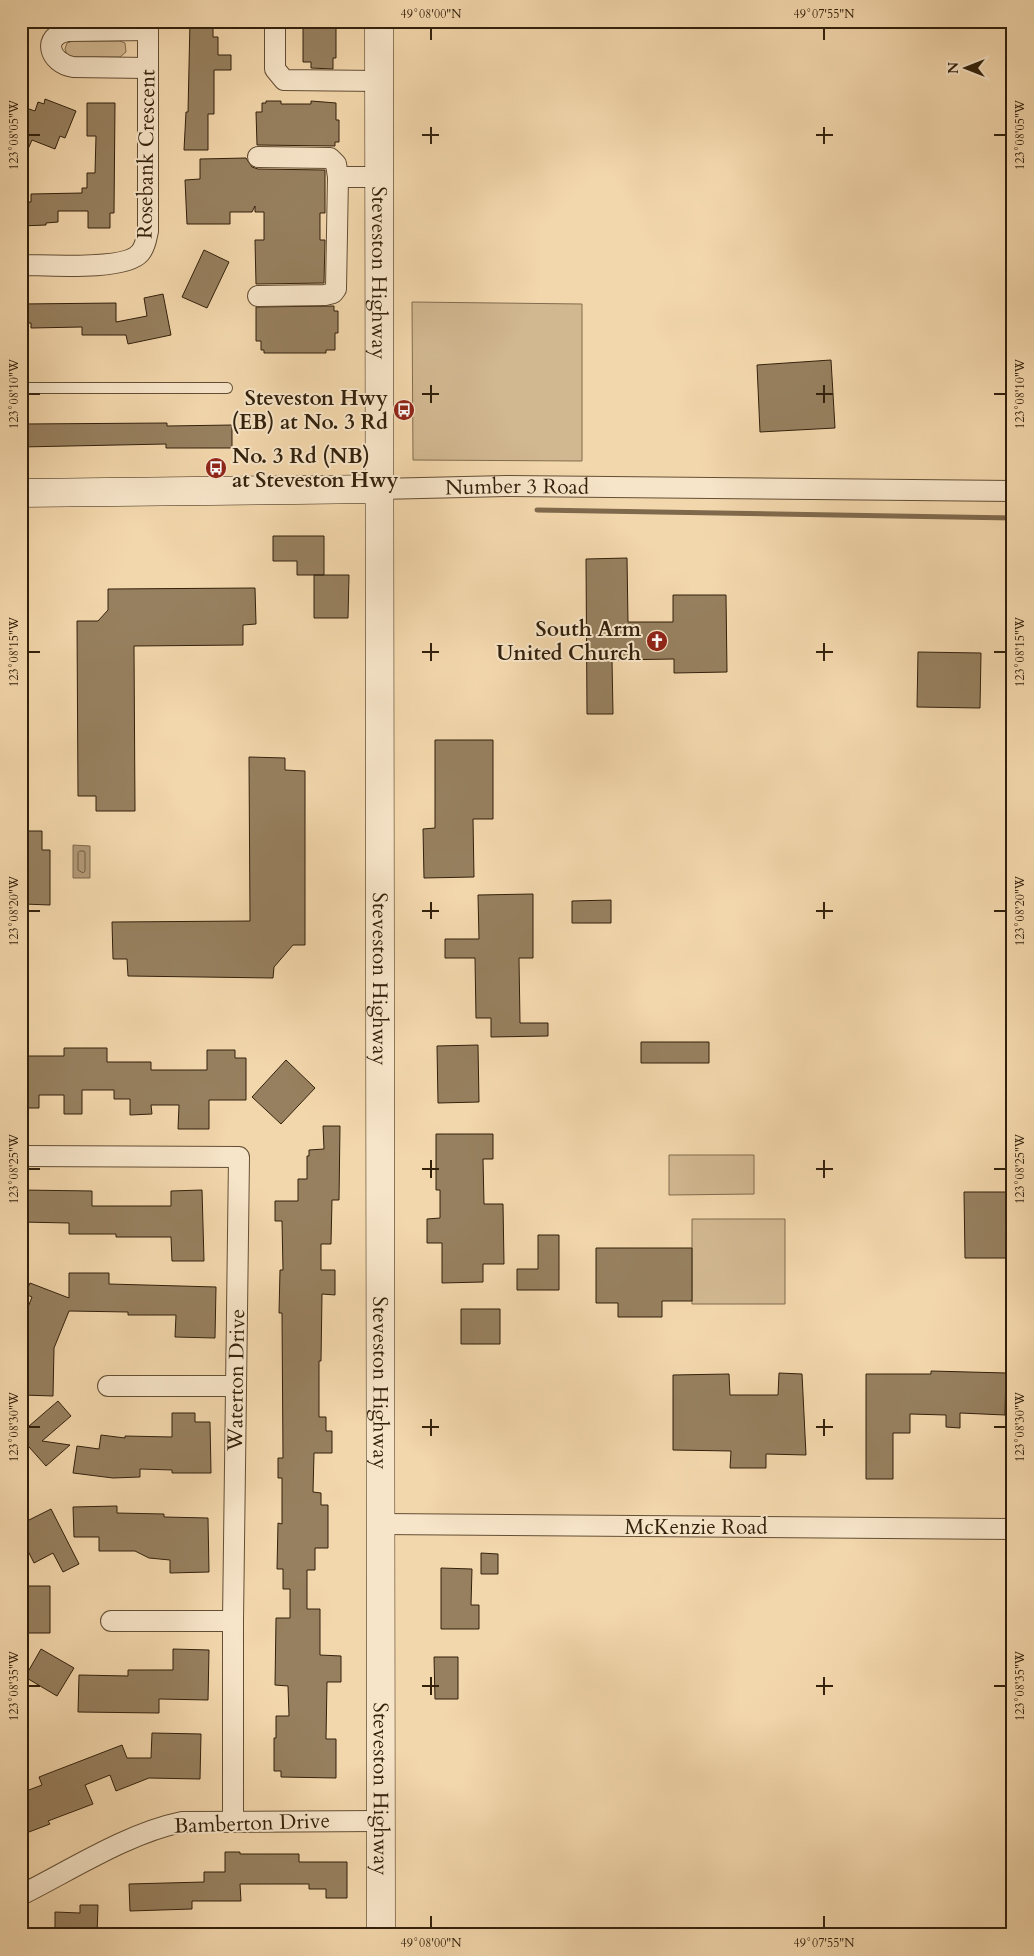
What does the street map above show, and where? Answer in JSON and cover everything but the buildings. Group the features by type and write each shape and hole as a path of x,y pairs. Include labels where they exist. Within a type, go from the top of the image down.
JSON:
{"main road":[{"name":"Steveston Highway","path":"379,21 381,1935"},
{"name":"Number 3 Road","path":"21,493 379,489"}],"street":[{"path":"275,21 275,69 284,80 379,81"},
{"path":"148,26 63,32 54,38 52,48 56,60 65,66 73,68 148,68"},
{"name":"Rosebank Crescent","path":"21,265 110,265 126,262 139,254 145,245 148,231 148,26"},
{"path":"258,157 330,158 336,164 338,177 336,289 333,293 325,295 258,296"},
{"path":"338,177 378,177"},
{"name":"Number 3 Road","path":"379,489 507,486 1013,491"},
{"name":"Waterton Drive","path":"21,1156 239,1158 234,1621 234,1820"},
{"path":"108,1386 236,1386"},
{"name":"McKenzie Road","path":"380,1524 1013,1529"},
{"path":"111,1621 234,1621"},
{"name":"Bamberton Drive","path":"21,1895 135,1836 162,1826 182,1822 234,1820 380,1820"}],"lane":[{"path":"21,388 227,388"}],"shaded area":[{"path":"73,41 120,41 125,43 126,52 120,57 74,57 67,55 65,49 67,43"},
{"path":"412,302 582,304 582,461 413,460"},
{"path":"669,1155 754,1155 754,1194 669,1195"},
{"path":"692,1219 785,1219 785,1304 692,1304"}],"water":[{"path":"73,845 90,846 90,878 73,878"}],"waterway":[{"path":"537,510 1013,518"}],"place":[{"name":"Steveston Hwy (EB) at No. 3 Rd","path":"404,410"},
{"name":"No. 3 Rd (NB) at Steveston Hwy","path":"216,468"},
{"name":"South Arm United Church","path":"657,641"}]}
